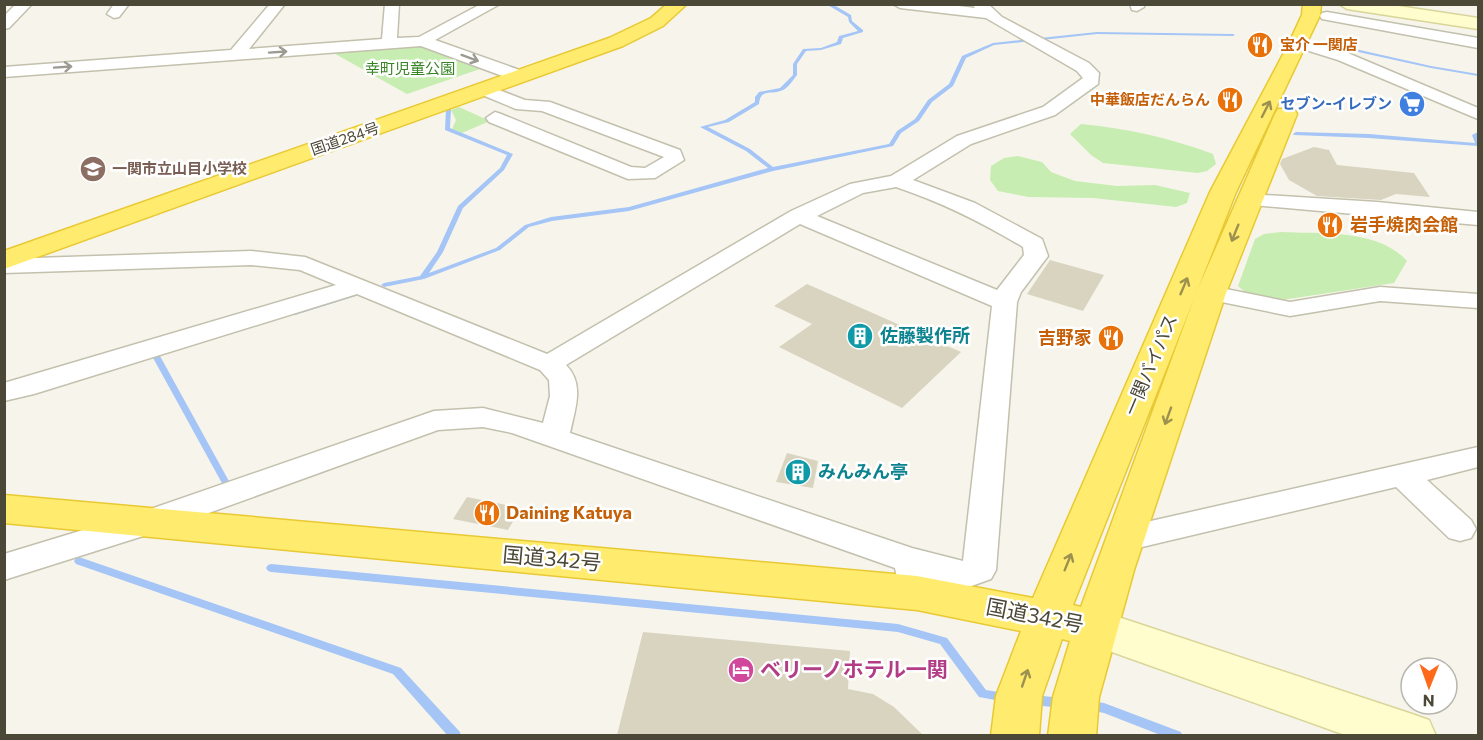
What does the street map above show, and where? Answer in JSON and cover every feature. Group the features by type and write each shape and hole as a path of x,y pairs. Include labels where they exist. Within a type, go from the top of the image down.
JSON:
{"highway":[{"name":"国道284号","path":"4,261 616,42 657,22 679,4"},
{"name":"一関バイパス","path":"1072,735 1076,697 1127,530 1211,293 1248,200 1315,48 1329,7"},
{"name":"一関バイパス","path":"1015,735 1018,696 1046,616 1223,192 1311,15 1329,7"},
{"name":"国道342号","path":"4,509 148,522 914,576 1046,616 1097,628"}],"street":[{"path":"4,25 25,4"},
{"path":"236,55 278,4"},
{"path":"389,44 392,4"},
{"path":"4,72 422,41 493,4"},
{"path":"549,364 799,216 857,188 897,181 964,140 1049,111 1092,80 1091,73 1083,67 983,9 900,4"},
{"path":"1329,7 1479,24"},
{"path":"1329,7 1479,43"},
{"path":"422,41 522,77"},
{"path":"1315,48 1344,57 1479,114"},
{"path":"486,90 522,105 544,106 673,154 674,160 648,174 628,173 495,118 522,105"},
{"path":"4,567 148,522 434,421 466,416 496,418 554,438 914,576 963,575 979,570 1005,302 1009,291 1036,256 1034,244 946,196 897,181"},
{"path":"1248,200 1377,208 1479,219"},
{"path":"799,216 1005,302"},
{"path":"4,266 251,258 305,264 549,364 563,378 564,396 554,438"},
{"path":"4,392 24,388 359,286"},
{"path":"1211,293 1290,309 1380,294 1479,301"},
{"path":"1127,530 1142,535 1479,457"},
{"path":"1402,475 1460,529"},
{"path":"1097,628 1412,735"}],"green space":[{"name":"幸町児童公園","path":"423,46 486,67 407,94 330,51"},
{"path":"459,107 490,121 462,133 452,129 456,120 451,110"},
{"path":"1081,124 1131,131 1181,143 1213,154 1216,164 1207,171 1198,173 1103,163 1091,155 1070,134"},
{"path":"1018,156 1042,162 1051,172 1075,181 1117,186 1155,185 1190,193 1187,203 1176,207 1093,198 1028,197 998,191 990,180 991,166 1004,158"},
{"path":"1281,232 1365,238 1381,243 1407,261 1394,283 1282,300 1247,294 1238,286 1255,239 1264,234"}],"building":[{"path":"1314,147 1329,150 1337,165 1414,173 1430,197 1396,194 1381,200 1317,196 1289,180 1280,164 1282,159"},
{"path":"1050,260 1104,275 1083,311 1027,294"},
{"name":"佐藤製作所","path":"807,284 961,352 902,408 779,347 812,324 774,306"},
{"name":"みんみん亭","path":"787,453 818,461 813,488 776,482"},
{"name":"Daining Katuya","path":"467,497 521,508 508,530 453,519"},
{"name":"ベリーノホテル一関","path":"643,632 850,651 848,689 873,694 894,707 923,735 617,735"}],"waterway":[{"path":"772,169 748,150 703,127 727,121 757,103 757,97 761,93 782,89 795,75 795,64 805,50 821,49 839,43 841,37 861,31 850,21 850,16 828,4"},
{"path":"772,169 891,145 899,132 917,120 930,101 951,85 964,57 993,44 1097,33 1233,35"},
{"path":"1333,45 1478,75"},
{"path":"422,278 440,252 460,207 502,169 510,154 447,129 448,109"},
{"path":"1296,134 1369,136 1478,145 1475,135 1478,134"},
{"path":"422,278 498,249 527,226 551,219 629,209 772,169"},
{"path":"384,285 422,278"},
{"path":"293,314 354,295"},
{"path":"156,356 226,483"},
{"path":"79,561 397,671 456,736"},
{"path":"271,568 898,628 943,641 983,694 1006,697"},
{"path":"1033,700 1062,703"},
{"path":"1089,706 1104,708 1177,736"}],"place":[{"name":"宝介 一関店","path":"1260,45"},
{"name":"中華飯店だんらん","path":"1230,100"},
{"name":"セブン-イレブン","path":"1412,104"},
{"name":"一関市立山目小学校","path":"93,169"},
{"name":"岩手焼肉会館","path":"1330,225"},
{"name":"佐藤製作所","path":"860,336"},
{"name":"吉野家","path":"1111,338"},
{"name":"みんみん亭","path":"798,472"},
{"name":"Daining Katuya","path":"487,513"},
{"name":"ベリーノホテル一関","path":"741,670"}]}
